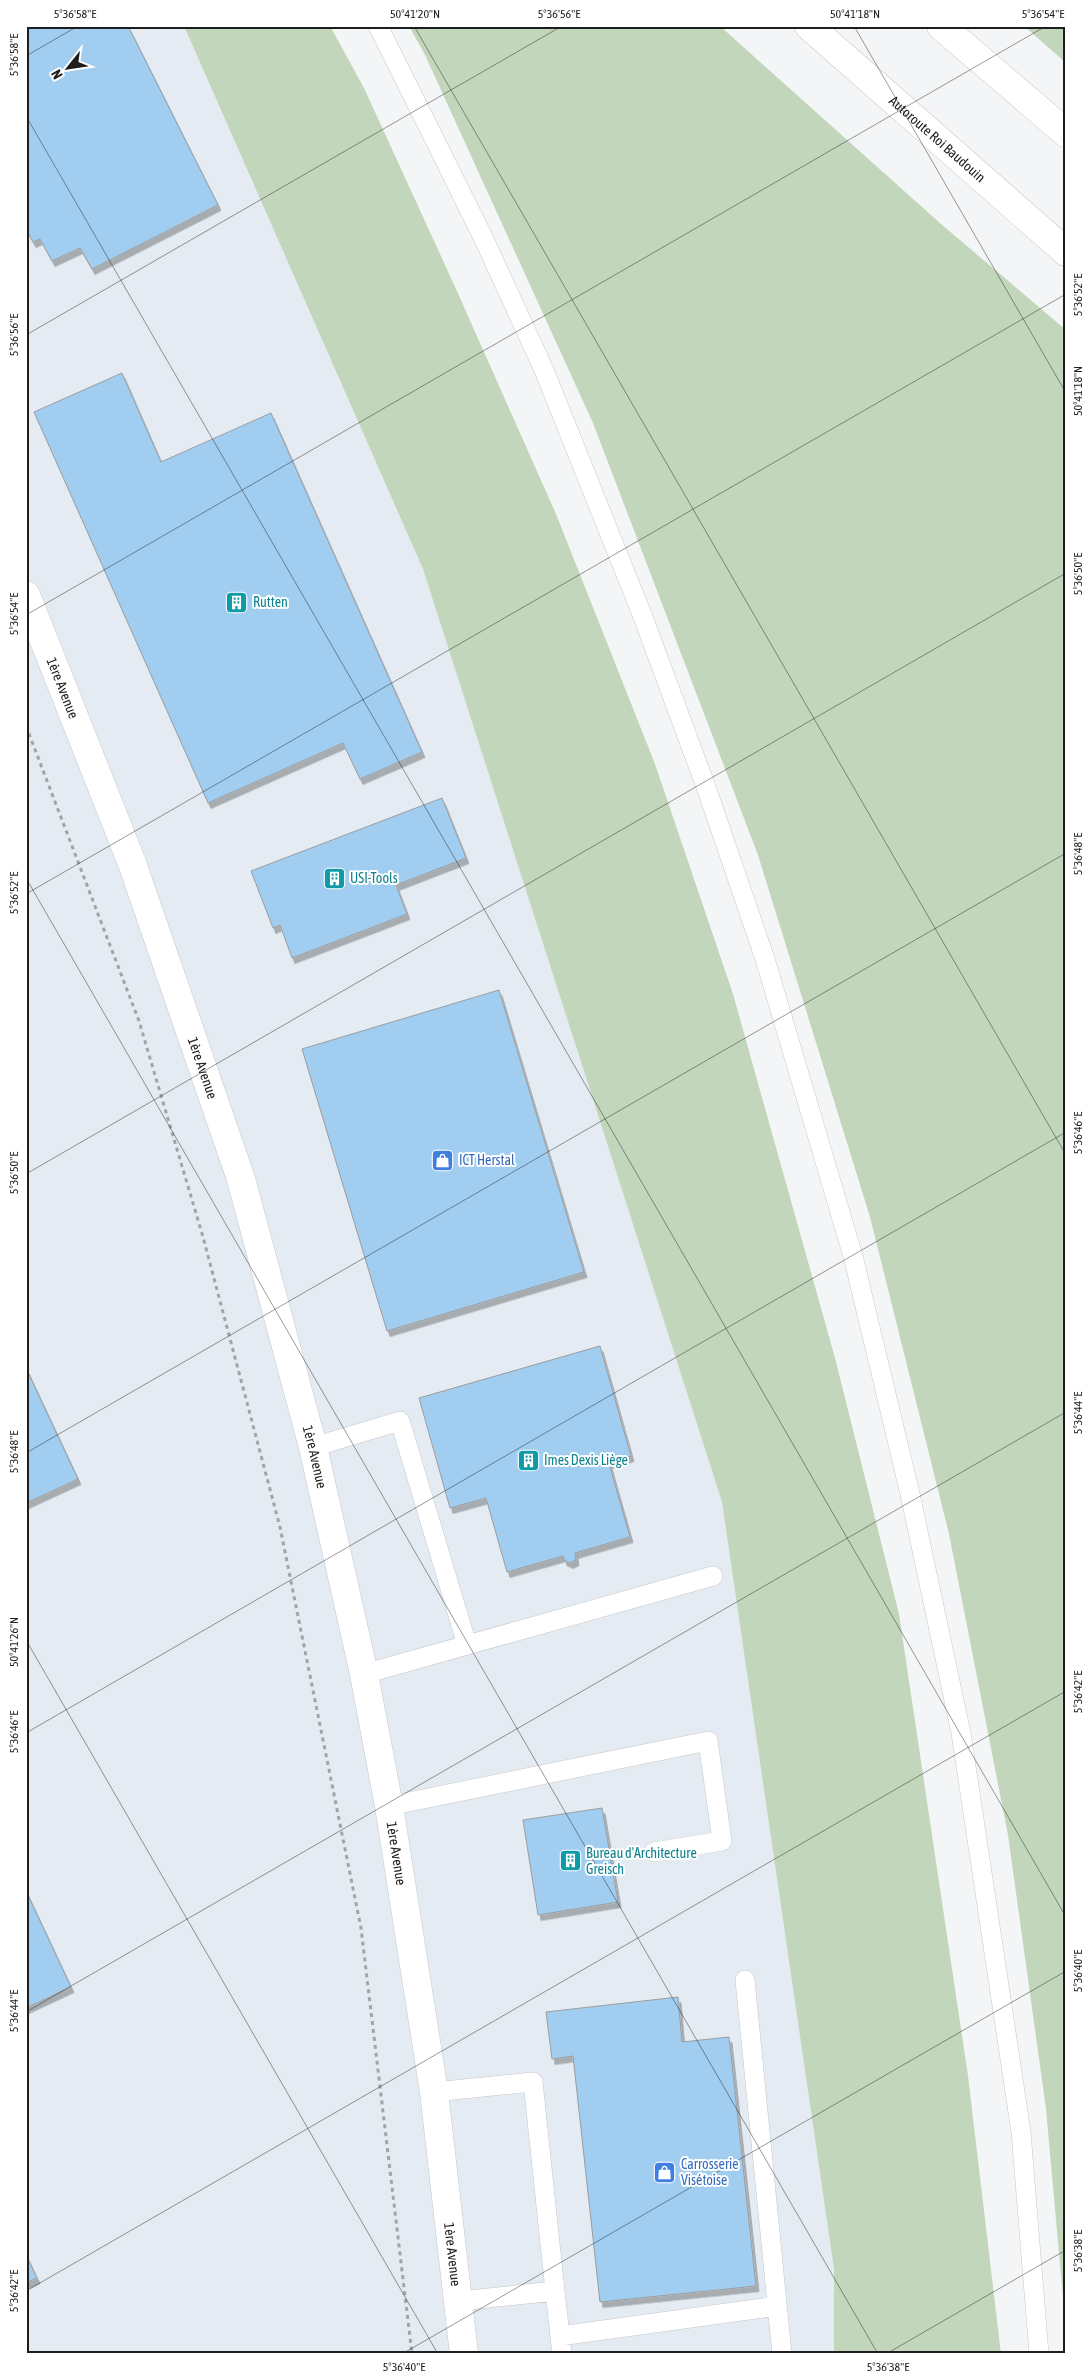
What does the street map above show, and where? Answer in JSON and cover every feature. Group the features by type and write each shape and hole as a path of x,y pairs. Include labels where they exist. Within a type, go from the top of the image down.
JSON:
{"main road":[{"name":"Autoroute Roi Baudouin","path":"809,26 1066,252"},
{"path":"941,26 1066,132"},
{"name":"1ère Avenue","path":"26,595 132,863 241,1178 312,1447 364,1674 389,1806 434,2092 464,2354"}],"lane":[{"path":"378,26 482,235 544,370 643,617 709,796 765,959 850,1247 910,1494 961,1733 1021,2132 1039,2354"},
{"path":"312,1447 400,1421 467,1645"},
{"path":"364,1674 713,1576"},
{"path":"389,1806 708,1741 722,1841 654,1852"},
{"path":"745,1980 782,2354"},
{"path":"434,2092 534,2082 561,2345 777,2306"},
{"path":"459,2301 555,2291"}],"path":[{"path":"26,726 139,1021 203,1237 280,1527 360,1928 412,2354"}],"shaded area":[{"path":"26,26 184,26 423,569 722,1502 834,2269 834,2354 26,2354"}],"green space":[{"path":"184,26 330,26 364,88 556,514 655,764 733,994 835,1358 899,1614 968,2076 1001,2354 834,2354 834,2269 722,1502 423,569"},
{"path":"409,26 720,26 941,224 1066,330 1066,2331 1046,2109 1008,1835 949,1534 870,1217 758,855 593,423 425,55"},
{"path":"1024,26 1066,26 1066,63"}],"building":[{"path":"26,26 128,26 218,205 92,269 80,248 52,261 40,239 33,242 26,229"},
{"name":"Rutten","path":"122,373 161,462 271,413 422,752 360,779 343,743 208,803 34,412"},
{"name":"USI-Tools","path":"442,798 466,858 396,885 407,914 292,958 280,925 273,928 251,871"},
{"name":"ICT Herstal","path":"499,990 584,1272 387,1331 302,1049"},
{"name":"Imes Dexis Liège","path":"600,1346 631,1456 609,1463 630,1537 575,1553 576,1560 570,1563 564,1560 563,1556 507,1572 486,1498 450,1508 419,1398"},
{"path":"26,1368 78,1479 26,1503"},
{"name":"Bureau d'Architecture Greisch","path":"602,1808 618,1902 538,1915 523,1820"},
{"path":"26,1891 71,1987 26,2008"},
{"name":"Carrosserie Visétoise","path":"678,1997 682,2042 729,2037 756,2286 600,2302 573,2056 552,2059 546,2012"},
{"path":"26,2255 37,2278 26,2283"}],"place":[{"name":"Rutten","path":"237,602"},
{"name":"USI-Tools","path":"334,878"},
{"name":"ICT Herstal","path":"443,1160"},
{"name":"Imes Dexis Liège","path":"528,1460"},
{"name":"Bureau d'Architecture Greisch","path":"570,1861"},
{"name":"Carrosserie Visétoise","path":"665,2172"}]}
